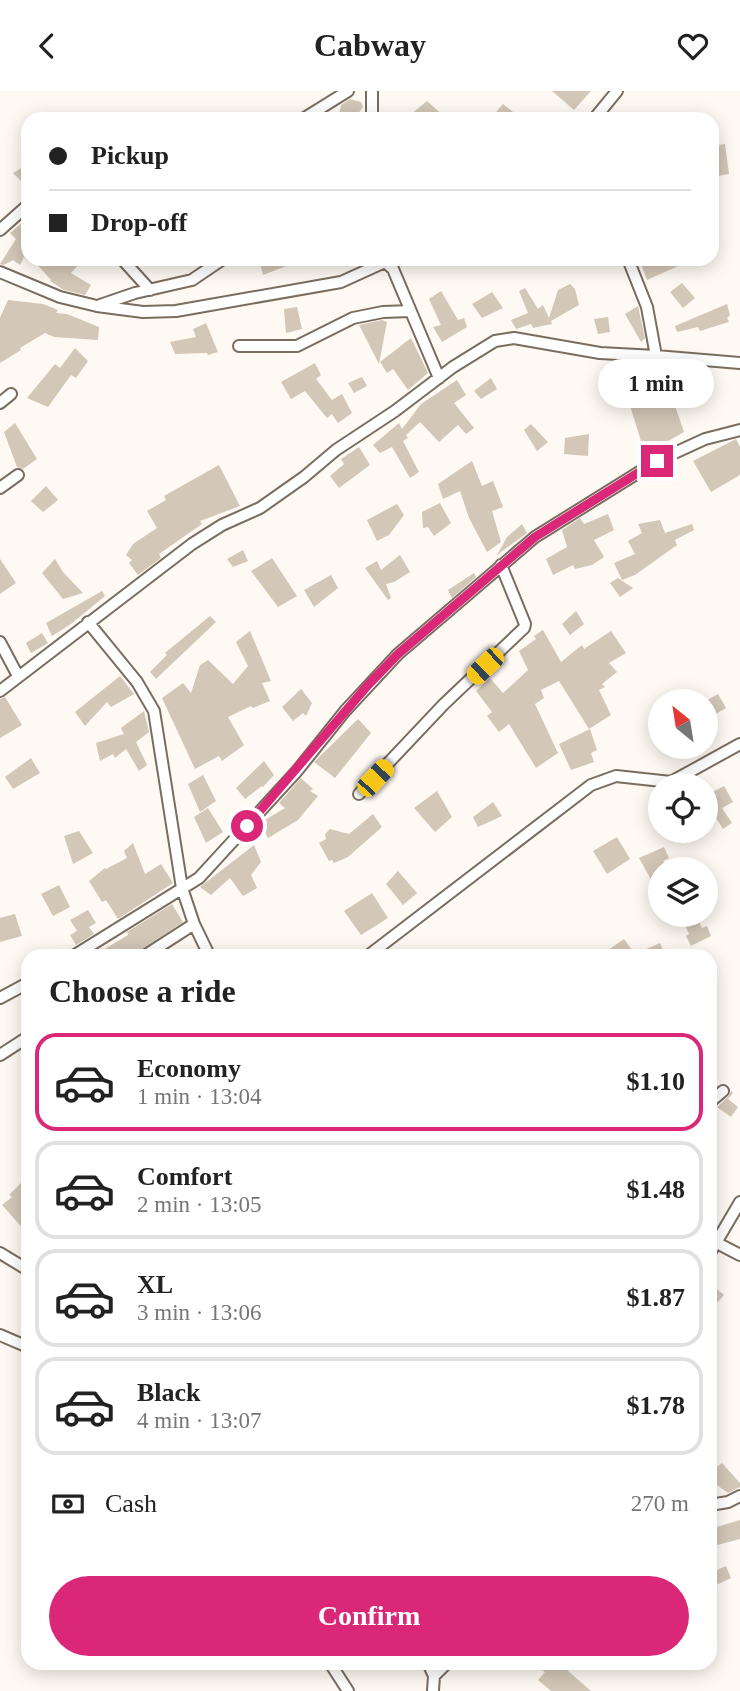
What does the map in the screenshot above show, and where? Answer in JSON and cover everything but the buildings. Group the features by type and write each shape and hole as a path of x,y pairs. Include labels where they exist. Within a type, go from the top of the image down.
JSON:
{"street":[{"path":"314,112 348,91"},
{"path":"372,91 372,112"},
{"path":"600,112 617,91"},
{"path":"0,230 21,211"},
{"path":"128,266 150,290"},
{"path":"97,306 192,280 213,266"},
{"path":"0,272 60,297 97,306 143,312 176,311 341,282 375,266"},
{"path":"390,266 439,378"},
{"path":"631,266 647,307 656,356"},
{"path":"239,346 297,346 353,318 383,312 410,311"},
{"path":"0,691 210,532 253,513 304,478 336,450 396,411 475,353 504,339 514,338 626,355 740,363"},
{"path":"0,403 11,394"},
{"path":"85,949 194,883 205,873 398,654 535,537 657,461 705,439 740,430"},
{"path":"0,488 18,475"},
{"path":"359,794 444,704 524,628 525,624 501,565"},
{"path":"88,622 137,682 154,711 182,888 206,949"},
{"path":"0,642 18,676"},
{"path":"377,949 591,785 616,776 671,782 740,744"},
{"path":"155,949 194,924"},
{"path":"0,998 21,987"},
{"path":"0,1055 21,1042"},
{"path":"717,1096 723,1091"},
{"path":"739,1207 718,1243 740,1255"},
{"path":"0,1253 21,1266"},
{"path":"0,1335 21,1344"},
{"path":"717,1504 740,1496"},
{"path":"335,1670 348,1691"},
{"path":"431,1670 434,1676 432,1691"},
{"path":"434,1676 440,1670"}],"route":[{"path":"247,826 398,654 535,537 657,461"}]}
